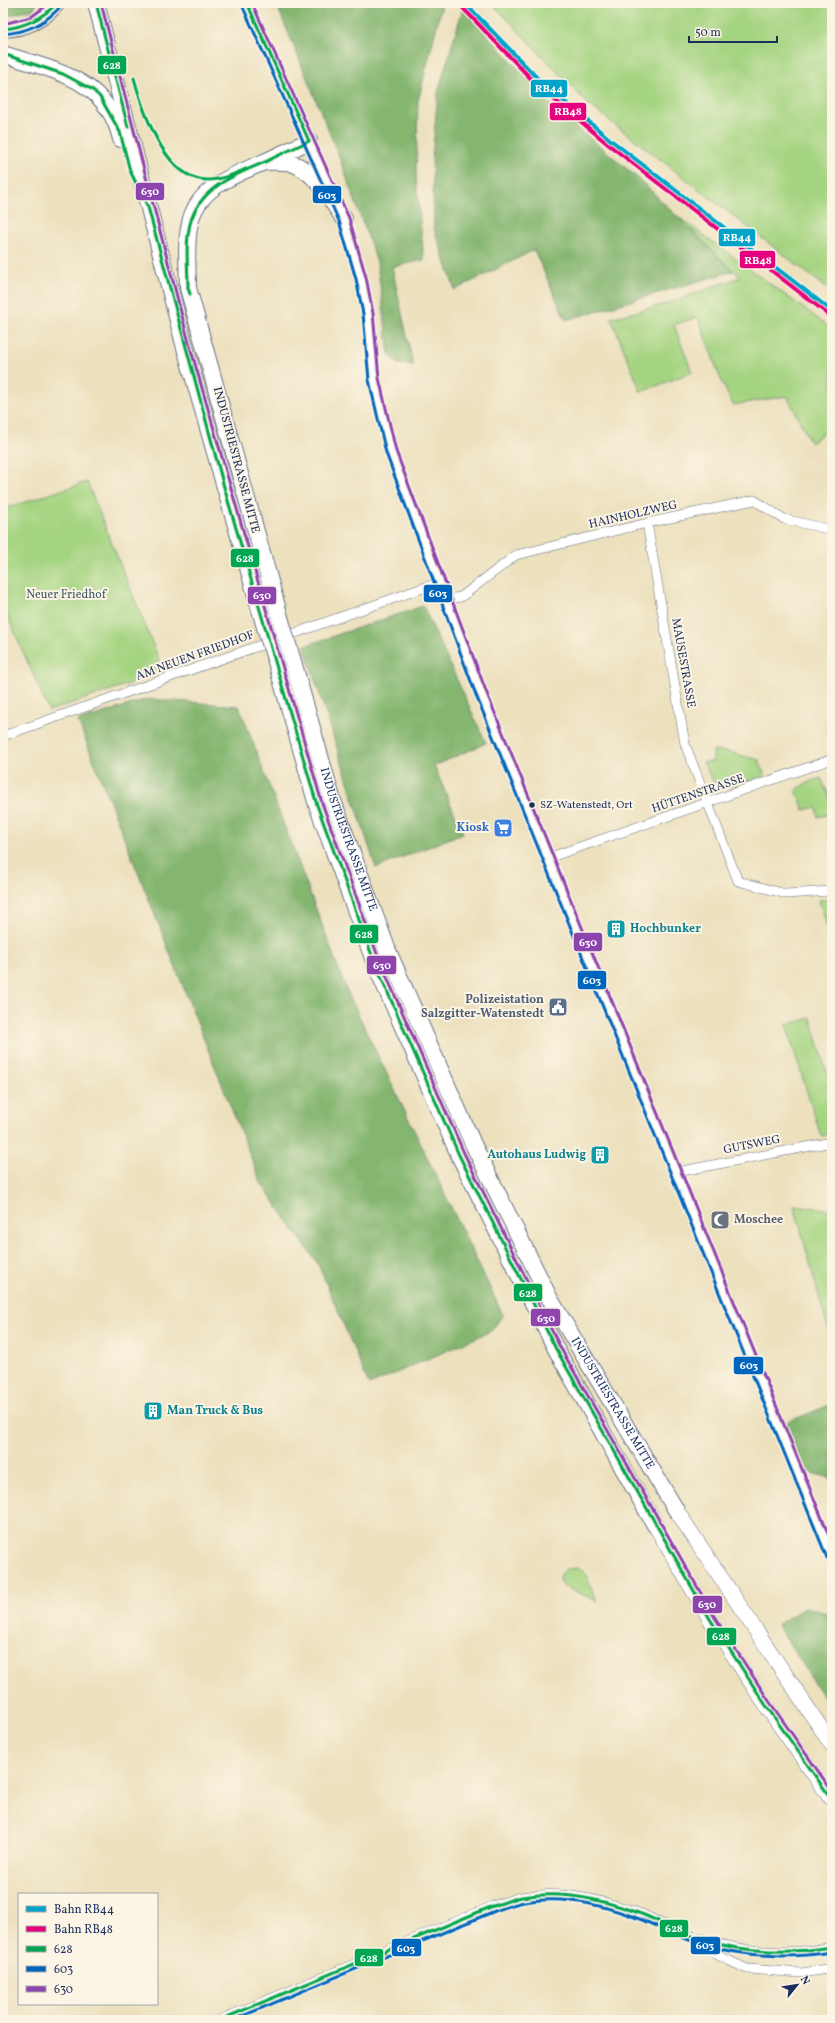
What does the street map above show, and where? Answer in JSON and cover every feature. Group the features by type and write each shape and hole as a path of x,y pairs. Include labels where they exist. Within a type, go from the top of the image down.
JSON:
{"highway":[{"path":"3,29 16,28 30,24 42,17 57,3"},
{"name":"INDUSTRIESTRASSE MITTE","path":"96,3 184,344 317,805 377,968 459,1155 556,1349 655,1526"},
{"path":"3,54 63,74 93,90 100,97 115,122 130,171 148,207"},
{"name":"INDUSTRIESTRASSE MITTE","path":"309,141 229,176 211,189 198,205 190,222 188,239 188,288 332,798 388,951 473,1144 550,1299 676,1510"},
{"path":"263,162 291,163 305,171 317,181 344,218"}],"main road":[{"path":"247,3 309,141"},
{"name":"INDUSTRIESTRASSE MITTE","path":"676,1510 832,1745"},
{"name":"INDUSTRIESTRASSE MITTE","path":"655,1526 710,1619 765,1704 832,1800"}],"street":[{"path":"309,141 344,218 362,278 368,313 374,380 391,452 447,599 481,694 677,1172 832,1556"},
{"name":"HAINHOLZWEG","path":"447,599 461,597 516,555 754,500 784,519 832,530"},
{"name":"MAUSESTRASSE","path":"647,524 685,744 738,881 786,894 832,891"},
{"name":"AM NEUEN FRIEDHOF","path":"3,736 440,582"},
{"name":"HÜTTENSTRASSE","path":"548,858 708,804 832,759"},
{"name":"GUTSWEG","path":"677,1172 832,1142"},
{"path":"220,2020 493,1906 523,1897 546,1895 577,1896 601,1901 643,1915 684,1933 718,1943 761,1952 809,1952 832,1947"},
{"path":"684,1933 715,1954 747,1968 802,1973 832,1968"}],"green space":[{"path":"3,3 37,3 34,9 3,17"},
{"path":"276,3 436,3 442,5 418,101 416,178 424,260 392,267 413,365 398,364 389,353 377,262 337,151"},
{"path":"492,3 832,3 832,292 587,103"},
{"path":"463,8 551,105 639,179 733,271 566,320 534,250 455,290 434,229 432,160 438,92"},
{"path":"676,215 832,329 832,433 828,429 811,443 787,396 733,405 721,380 698,317 674,325 692,372 641,392 611,318 666,304 740,277"},
{"name":"Neuer Friedhof","path":"87,482 164,672 49,711 3,606 3,509"},
{"path":"423,606 486,743 434,766 463,833 376,868 304,646"},
{"path":"148,699 239,706 347,991 503,1315 491,1331 369,1385 318,1264 261,1183 78,721"},
{"path":"713,750 728,752 759,760 765,776 723,789 713,782 703,762 713,762"},
{"path":"821,778 831,800 832,814 818,817 816,807 804,810 796,790 809,782"},
{"path":"832,899 832,943 819,900"},
{"path":"811,1018 832,1090 832,1133 821,1136 786,1025"},
{"path":"794,1205 832,1210 832,1344"},
{"path":"832,1404 831,1478 804,1471 785,1423"},
{"path":"579,1568 585,1573 597,1601 563,1586 559,1580 560,1574 566,1569"},
{"path":"805,1607 832,1615 832,1709 777,1625"}],"rail line":[{"name":"RB44","path":"465,3 541,82 612,141 832,311"},
{"name":"RB48","path":"461,6 538,86 609,145 829,315"}],"transit line":[{"name":"630","path":"3,24 31,17 50,3"},
{"name":"628","path":"3,29 19,26 33,21 45,14 57,3"},
{"name":"628","path":"96,3 128,127"},
{"name":"630","path":"101,3 189,343 322,803 379,959 464,1153 560,1347 714,1616 769,1701 832,1791"},
{"name":"628","path":"247,3 309,141"},
{"name":"630","path":"252,3 349,218 366,277 373,313 379,378 396,451 486,691 832,1543"},
{"name":"603","path":"242,5 339,221 356,279 363,314 369,380 386,453 476,695 827,1558"},
{"name":"603","path":"3,34 12,33 35,26 49,18 61,6"},
{"name":"628","path":"3,54 63,74 93,90 100,97 120,132 130,171 148,207 224,487 317,805 374,961 459,1155 556,1349 710,1619 765,1704 832,1800"},
{"name":"628","path":"134,78 150,125 168,156 179,168 192,177 207,180 222,178 246,169"},
{"name":"628","path":"190,294 188,288 187,264 188,232 195,212 201,201 219,184 241,172 309,141"},
{"name":"628","path":"220,2020 493,1906 518,1898 537,1895 584,1898 615,1905 644,1915 700,1939 716,1944 749,1950 799,1951 832,1947"},
{"name":"603","path":"233,2020 495,1911 520,1903 539,1900 569,1901 599,1906 649,1923 693,1942 733,1952 766,1956 799,1956 832,1952"}],"place":[{"name":"SZ-Watenstedt, Ort","path":"532,805"},
{"name":"Kiosk","path":"503,828"},
{"name":"Hochbunker","path":"616,929"},
{"name":"Polizeistation Salzgitter-Watenstedt","path":"558,1007"},
{"name":"Autohaus Ludwig","path":"600,1155"},
{"name":"Moschee","path":"720,1220"},
{"name":"Man Truck & Bus","path":"153,1411"}]}
